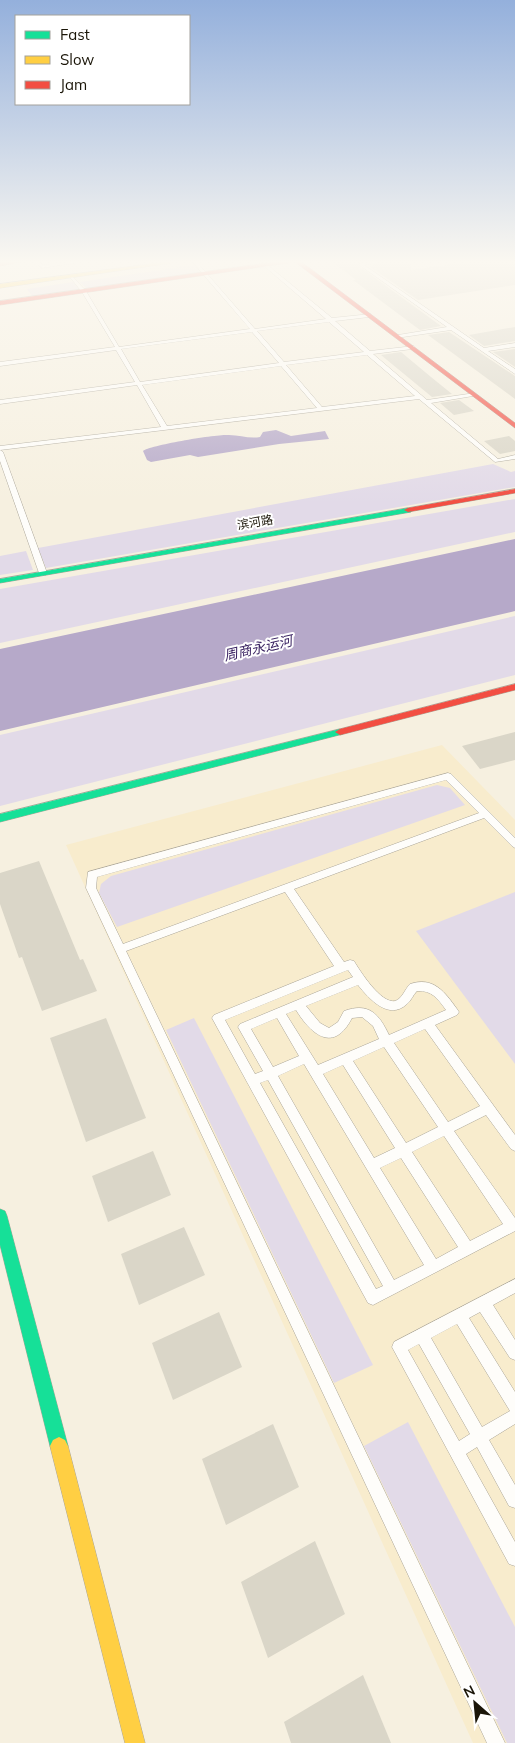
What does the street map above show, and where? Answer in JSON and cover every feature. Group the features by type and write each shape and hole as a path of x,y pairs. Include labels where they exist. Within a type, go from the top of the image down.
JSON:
{"street":[{"path":"404,341 515,426"},
{"name":"滨河路","path":"0,581 515,491"},
{"path":"0,818 515,687"},
{"path":"0,1216 136,1743"}],"lane":[{"path":"114,341 165,428"},
{"path":"0,364 181,341"},
{"path":"264,341 321,409"},
{"path":"355,341 497,461 515,457"},
{"path":"471,341 515,372"},
{"path":"483,350 515,345"},
{"path":"0,402 412,347"},
{"path":"426,402 473,394"},
{"path":"42,573 0,450 419,397"},
{"path":"496,1743 91,888 92,874 448,776 515,844"},
{"path":"120,949 486,814"},
{"path":"288,887 342,968"},
{"path":"298,1004 312,1026 321,1032 332,1033 340,1029 348,1014 357,1011 367,1012 376,1020 386,1041 513,1225 373,1298 218,1018 350,964 374,996 383,1003 391,1005 405,1000 414,987 425,985 436,989 453,1012 427,1023 386,1041 345,1059 315,1072"},
{"path":"360,979 244,1026 392,1288"},
{"path":"279,1012 433,1267"},
{"path":"427,1023 515,1146"},
{"path":"253,1081 306,1058"},
{"path":"345,1059 467,1249"},
{"path":"372,1166 488,1108"},
{"path":"515,1286 399,1347 515,1558"},
{"path":"483,1303 515,1353"},
{"path":"460,1315 515,1406"},
{"path":"422,1335 515,1500"},
{"path":"456,1451 515,1416"}],"shaded area":[{"path":"493,464 511,472 515,471 515,487 46,568 38,548"},
{"path":"515,499 515,532 0,643 0,589"},
{"path":"26,551 33,570 0,575 0,556"},
{"path":"515,616 515,675 0,806 0,735"},
{"path":"442,745 515,820 515,1743 473,1743 66,845"},
{"path":"437,785 450,788 465,805 117,927 99,893 101,884 111,876"},
{"path":"515,892 515,1064 416,931"},
{"path":"194,1018 373,1365 334,1383 166,1030"},
{"path":"408,1422 515,1627 515,1743 507,1743 364,1446"}],"water":[{"path":"276,430 291,436 325,431 329,439 279,444 198,457 190,455 151,462 147,460 143,451 170,443 211,436 260,437 263,432"},
{"name":"周商永运河","path":"515,539 515,611 0,731 0,649"}],"building":[{"path":"437,341 463,341 515,376 515,399"},
{"path":"478,341 513,341 484,346"},
{"path":"515,349 515,367 493,352"},
{"path":"401,352 452,394 432,397 381,355"},
{"path":"459,400 474,411 454,415 440,403"},
{"path":"509,436 515,441 515,451 500,454 484,441"},
{"path":"515,732 515,760 480,769 462,746"},
{"path":"39,861 80,960 83,959 97,991 42,1011 22,957 19,958 0,904 0,873"},
{"path":"106,1018 146,1118 86,1142 50,1038"},
{"path":"153,1151 171,1195 108,1222 92,1176"},
{"path":"184,1227 205,1275 139,1305 121,1254"},
{"path":"219,1312 242,1367 173,1400 152,1343"},
{"path":"273,1424 299,1487 226,1525 202,1459"},
{"path":"315,1541 345,1614 268,1658 241,1582"},
{"path":"363,1675 391,1743 291,1743 284,1722"}],"traffic: fast":[{"path":"0,581 408,510"},
{"path":"0,818 340,732"},
{"path":"0,1216 59,1446"}],"traffic: slow":[{"path":"59,1446 135,1743"}],"traffic: jam":[{"path":"403,341 515,426"},
{"path":"408,510 515,491"},
{"path":"340,732 515,687"}]}
